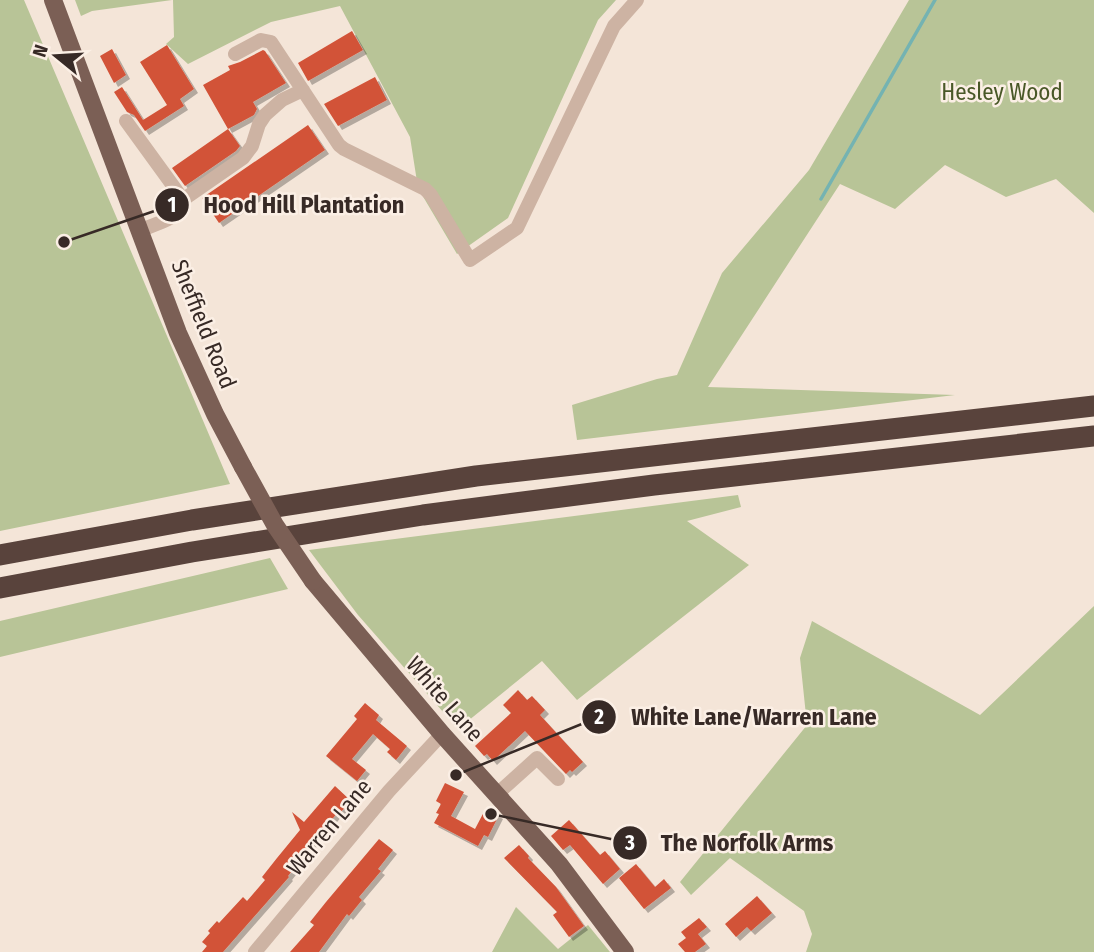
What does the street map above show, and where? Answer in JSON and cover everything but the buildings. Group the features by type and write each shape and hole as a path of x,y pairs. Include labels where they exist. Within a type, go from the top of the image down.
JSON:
{"highway":[{"path":"0,555 192,520 476,476 1094,406"},
{"path":"0,589 206,550 423,515 654,485 1094,436"},
{"path":"0,596 112,567"}],"main road":[{"name":"Sheffield Road","path":"53,0 178,333 243,467"},
{"name":"White Lane","path":"243,467 275,524 313,581 442,734 559,864 625,952"}],"street":[{"path":"235,54 261,40 271,42 339,145 425,189 470,260 517,228 614,26 637,0"},
{"path":"181,201 243,158 252,146 265,115 282,100 303,90"},
{"path":"126,121 179,194 183,206 176,216 141,230"},
{"name":"Warren Lane","path":"255,952 389,791 442,734"},
{"path":"496,795 537,758 558,779"}],"green space":[{"path":"0,0 24,0 230,484 0,531"},
{"path":"75,0 172,0 92,11 81,16"},
{"path":"173,0 616,0 598,20 508,218 457,254 418,188 410,137 340,6 271,22 188,64 166,44 174,37"},
{"name":"Hesley Wood","path":"909,0 1094,0 1094,213 1056,179 1006,197 945,165 895,209 840,184 708,387 955,395 577,440 572,405 677,375 722,273 809,170"},
{"path":"738,495 741,507 687,521 749,565 577,700 542,661 458,729 358,615 309,550"},
{"path":"270,558 288,589 0,657 0,621"},
{"path":"1094,606 1094,952 806,952 812,934 804,911 730,858 691,895 680,882 807,725 800,658 812,621 980,715"},
{"path":"516,907 558,949 588,925 610,952 492,952"}],"waterway":[{"path":"821,199 935,0"}],"place":[{"name":"Hood Hill Plantation","path":"64,242"},
{"name":"White Lane/Warren Lane","path":"456,775"},
{"name":"The Norfolk Arms","path":"491,814"}]}
